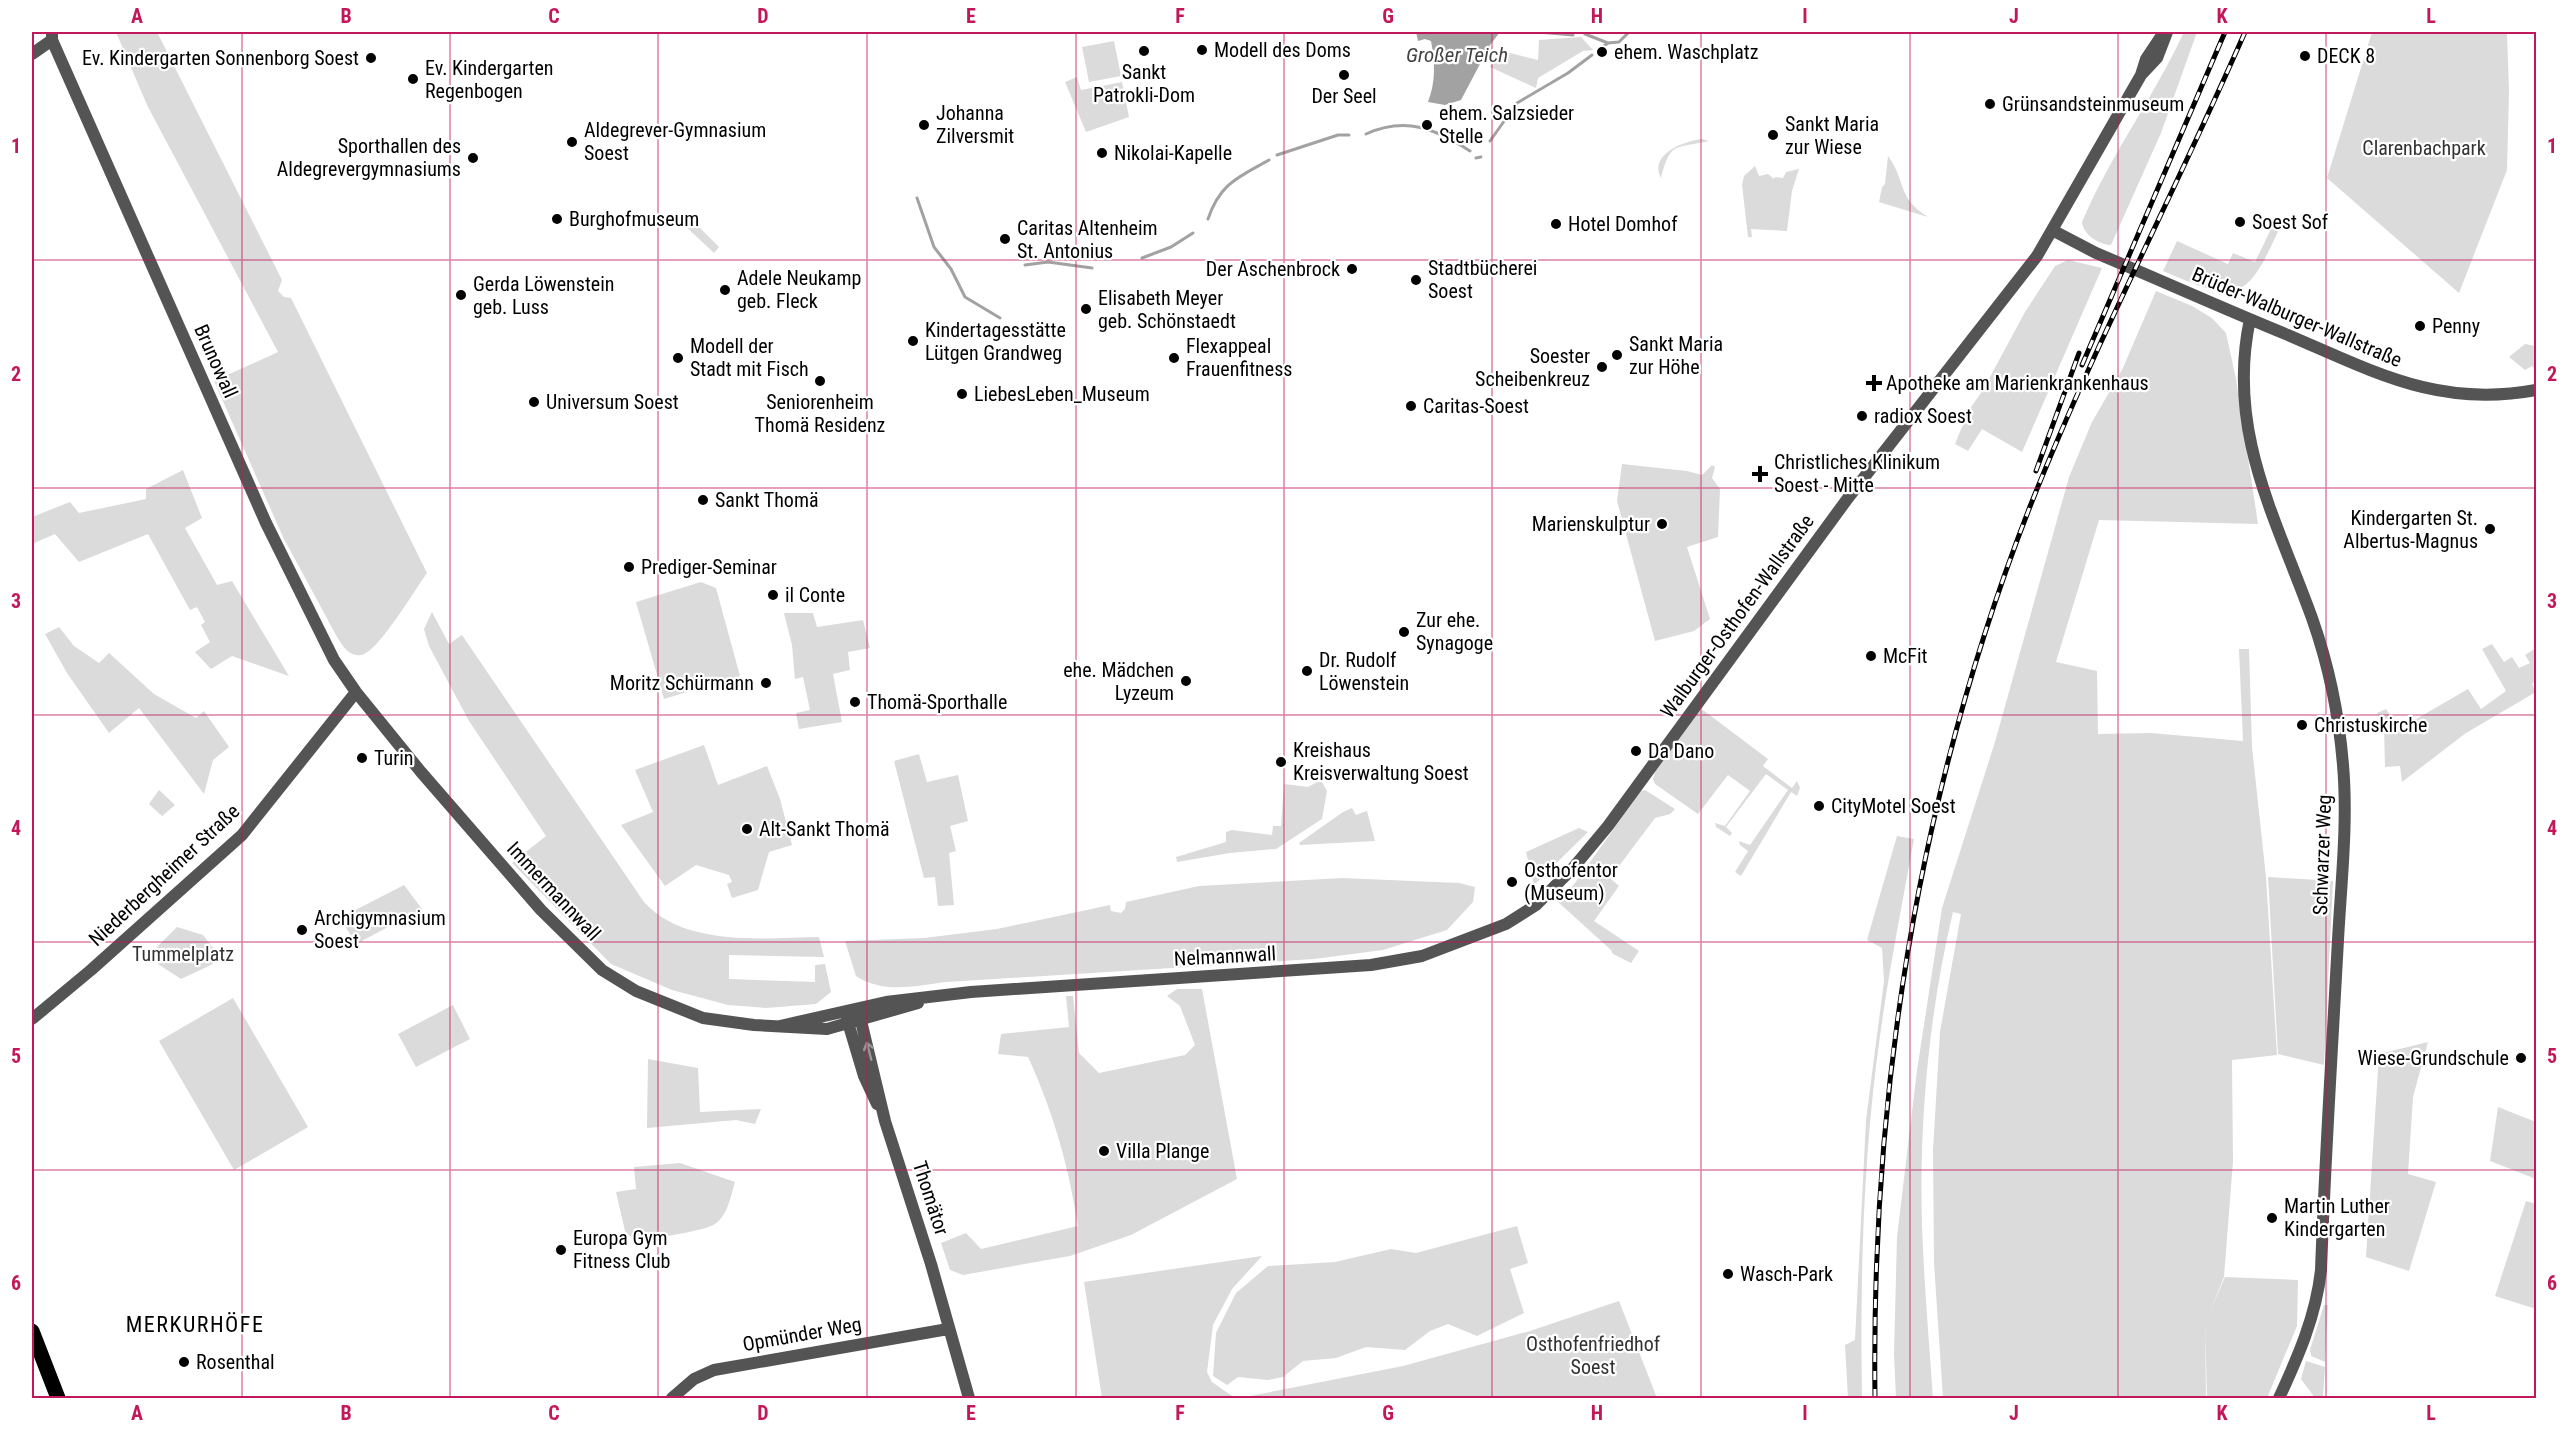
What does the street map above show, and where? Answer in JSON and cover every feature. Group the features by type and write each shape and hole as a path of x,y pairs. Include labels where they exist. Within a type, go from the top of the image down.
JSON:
{"main road":[{"path":"32,1331 58,1398"}],"street":[{"name":"Walburger-Osthofen-Wallstraße","path":"1506,924 1545,897 1608,826 1841,508 2018,281 2052,230 2141,75 2146,58 2166,32"},
{"path":"32,54 52,36"},
{"name":"Brunowall","path":"52,36 266,523 334,660 357,692"},
{"name":"Brüder-Walburger-Wallstraße","path":"2052,230 2096,253 2373,373 2423,389 2485,396 2536,390"},
{"name":"Schwarzer Weg","path":"2250,320 2245,345 2244,381 2255,467 2278,534 2313,619 2327,666 2337,715 2343,768 2340,904 2321,1270 2318,1293 2305,1341 2279,1398"},
{"name":"Niederbergheimer Straße","path":"32,1018 92,970 242,834 357,692"},
{"name":"Immermannwall","path":"357,692 421,772 528,895 602,969 636,991 703,1018 754,1025 819,1029 855,1023"},
{"name":"Nelmannwall","path":"851,1009 939,996 1017,988 1371,965 1422,956 1506,924"},
{"name":"Nelmannwall","path":"855,1023 939,996"},
{"name":"Immermannwall","path":"780,1026 851,1009"},
{"name":"Thomätor","path":"851,1009 864,1076 885,1121 938,1287 969,1398"},
{"name":"Opmünder Weg","path":"672,1398 679,1389 714,1370 948,1329"}],"green space":[{"path":"116,32 157,32 282,280 278,291 284,297 291,298 427,573 386,633 368,652 361,655 350,653 339,640 283,537 214,381 278,352 147,105"},
{"path":"2184,32 2197,32 2161,133 2111,245 2102,243 2085,231 2082,222"},
{"name":"Clarenbachpark","path":"2372,32 2507,32 2509,91 2507,170 2459,293 2327,178"},
{"path":"1581,37 1593,50 1583,51 1538,78 1536,88 1490,67 1498,50 1538,60 1539,40"},
{"path":"1114,41 1121,76 1089,82 1082,47"},
{"path":"1077,77 1081,90 1122,82 1129,117 1086,132 1065,82"},
{"path":"1702,139 1709,141 1681,146 1671,152 1661,178 1658,170 1660,162 1670,150 1678,146"},
{"path":"1888,156 1906,196 1918,210 1928,217 1879,202 1882,187 1885,184"},
{"path":"1755,166 1759,176 1768,174 1774,179 1775,177 1783,178 1786,172 1799,169 1792,191 1787,231 1751,229 1752,237 1748,237 1742,185 1744,176"},
{"path":"688,216 719,247 714,253 683,224"},
{"path":"2272,227 2279,229 2268,254 2257,272 2247,283 2236,290 2223,291 2207,288 2163,271 2177,241 2228,264 2233,253 2255,262"},
{"path":"2068,260 2102,268 2022,452 1982,429 1968,451 1955,444 1969,410 1983,390 2025,312 2055,266"},
{"path":"2156,291 2192,306 2212,318 2226,333 2236,379 2258,524 2099,520 2056,662 2097,671 2098,734 2151,733 2243,741 2239,649 2249,649 2252,747 2266,877 2277,1055 2232,1060 2233,1161 2224,1277 2211,1309 2225,1277 2298,1280 2297,1326 2267,1398 2207,1398 2205,1325 2206,1398 1943,1398 1934,1263 1933,1150 1940,1032 1961,914 1953,912 1932,1028 1922,1146 1923,1247 1933,1398 1896,1398 1894,1354 1897,1237 1917,1070 1942,908 1995,742 2069,477 2092,422 2122,370"},
{"path":"2525,344 2536,346 2536,371 2532,366 2525,370 2509,357"},
{"path":"1622,464 1687,471 1702,475 1712,465 1715,467 1712,478 1720,489 1718,537 1687,547 1710,619 1694,631 1655,641 1617,501"},
{"path":"183,470 202,518 185,528 217,585 232,581 289,676 232,656 211,669 195,652 210,642 201,625 205,622 197,607 190,610 148,534 79,562 55,534 32,544 32,517 70,502 79,513 146,499 146,489"},
{"path":"701,582 716,588 740,676 664,699 636,602"},
{"path":"432,612 449,644 462,635 644,902 661,916 681,927 702,933 749,938 819,937 824,957 729,955 729,979 815,982 815,965 825,964 831,992 816,1004 766,1008 728,1005 672,990 611,964 512,863 546,836 469,721 429,646 424,629"},
{"path":"784,613 813,613 817,627 863,620 870,648 848,652 850,670 833,674 842,722 799,729 796,713 810,710 803,677 795,679 792,645"},
{"path":"59,627 74,646 99,663 109,653 154,694 196,718 204,711 229,747 213,760 204,794 139,708 109,733 67,673 45,634"},
{"path":"2492,644 2504,662 2512,657 2519,668 2530,663 2525,655 2536,648 2536,680 2532,684 2536,692 2466,733 2402,782 2400,766 2385,767 2384,725 2377,713 2386,709 2402,734 2413,727 2411,722 2468,689 2481,709 2506,691 2482,649"},
{"path":"1703,710 1768,759 1763,766 1792,788 1797,781 1800,788 1797,796 1791,792 1741,876 1735,872 1748,851 1740,845 1739,841 1750,845 1788,790 1766,774 1726,827 1732,833 1730,836 1716,827 1715,823 1725,826 1750,791 1728,775 1698,814 1655,784 1653,779 1655,772 1699,711"},
{"path":"704,745 718,785 767,766 780,799 792,845 769,852 758,890 732,898 727,884 732,882 729,875 696,865 665,886 621,825 653,812 635,770"},
{"path":"919,754 927,782 958,775 968,821 950,826 956,851 949,853 954,905 938,906 935,877 924,878 894,761"},
{"path":"1322,782 1327,791 1322,819 1276,849 1230,853 1177,862 1176,857 1226,842 1226,832 1232,830 1272,835 1273,826 1281,826 1284,784 1308,787"},
{"path":"159,790 175,805 162,816 149,804"},
{"path":"1645,790 1675,809 1670,814 1655,818 1610,878 1619,886 1594,921 1639,951 1631,963 1613,954 1558,902 1575,883 1641,791"},
{"path":"1352,808 1356,815 1367,811 1375,841 1300,845 1299,843"},
{"path":"1579,828 1588,832 1534,885 1526,852"},
{"path":"1897,836 1914,839 1874,1081 1866,1172 1862,1262 1862,1398 1848,1398 1845,1345 1855,1340 1866,1120 1884,981 1882,948 1867,940"},
{"path":"2268,877 2333,881 2324,1065 2278,1054"},
{"path":"1342,878 1459,883 1475,887 1473,902 1447,930 1383,950 1314,959 888,987 866,982 856,976 845,941 924,938 997,929 1110,905 1111,911 1121,913 1125,909 1126,902 1199,886"},
{"path":"404,885 422,909 356,944 340,918"},
{"name":"Tummelplatz","path":"177,927 203,935 216,952 213,964 181,979 158,964 157,947"},
{"path":"1177,989 1202,989 1237,1179 1131,1235 1070,1256 963,1275 950,1270 941,1243 966,1233 981,1249 1078,1226 1070,1181 1059,1140 1037,1078 1028,1057 998,1054 1001,1034 1069,1027 1066,996 1073,996 1079,1053 1099,1073 1185,1055 1195,1045 1180,1006 1167,996"},
{"path":"233,998 308,1127 234,1170 159,1041"},
{"path":"453,1005 470,1039 416,1067 398,1034"},
{"path":"2428,1042 2413,1097 2408,1174 2436,1182 2409,1271 2366,1257 2379,1054"},
{"path":"648,1059 698,1068 700,1112 761,1109 755,1124 736,1120 647,1128"},
{"path":"2498,1107 2536,1122 2536,1179 2490,1161"},
{"path":"680,1163 735,1182 723,1215 709,1227 689,1232 643,1238 629,1235 625,1231 616,1192 636,1189 634,1167"},
{"path":"2526,1201 2536,1204 2536,1309 2495,1296"},
{"path":"1517,1226 1528,1263 1510,1269 1524,1313 1477,1336 1448,1324 1430,1331 1405,1350 1366,1347 1336,1358 1303,1361 1283,1377 1268,1380 1238,1377 1227,1385 1213,1376 1216,1333 1236,1293 1268,1266 1335,1262 1391,1249 1416,1253"},
{"path":"1262,1256 1232,1289 1213,1325 1207,1372 1212,1382 1232,1396 1102,1398 1084,1282"},
{"name":"Osthofenfriedhof Soest","path":"1619,1301 1657,1398 1240,1398 1403,1366 1530,1331"},
{"path":"2324,1305 2328,1305 2325,1362 2311,1356 2310,1350"},
{"path":"2306,1361 2325,1367 2323,1398 2315,1398 2301,1379"}],"water":[{"name":"Großer Teich","path":"1416,32 1500,32 1490,45 1461,100 1445,105 1428,102 1434,72 1431,41 1425,39 1418,41"}],"waterway":[{"path":"1538,32 1573,35"},
{"path":"1585,34 1608,43 1619,42 1629,32"},
{"path":"1600,49 1608,43"},
{"path":"1490,141 1517,103 1568,73 1592,55"},
{"path":"1366,134 1394,126 1420,127 1433,131 1470,151"},
{"path":"1277,155 1338,135 1349,135"},
{"path":"1476,158 1481,157"},
{"path":"1208,219 1218,197 1232,182 1269,160"},
{"path":"917,198 934,247 951,269 965,297 1000,318"},
{"path":"1142,258 1171,247 1193,233"},
{"path":"1025,265 1048,262 1092,268"}],"railway":[{"path":"2082,365 2225,32"},
{"path":"1875,1398 1876,1283 1882,1169 1893,1056 1909,944 1931,832 1958,722 1992,612 2031,504 2082,385 2245,32"},
{"path":"2036,471 2079,353"}],"place":[{"name":"Modell des Doms","path":"1202,50"},
{"name":"Sankt Patrokli-Dom","path":"1144,51"},
{"name":"ehem. Waschplatz","path":"1602,52"},
{"name":"DECK 8","path":"2305,56"},
{"name":"Ev. Kindergarten Sonnenborg Soest","path":"371,58"},
{"name":"Der Seel","path":"1344,75"},
{"name":"Ev. Kindergarten Regenbogen","path":"413,79"},
{"name":"Grünsandsteinmuseum","path":"1990,104"},
{"name":"Johanna Zilversmit","path":"924,125"},
{"name":"ehem. Salzsieder Stelle","path":"1427,125"},
{"name":"Sankt Maria zur Wiese","path":"1773,135"},
{"name":"Aldegrever-Gymnasium Soest","path":"572,142"},
{"name":"Nikolai-Kapelle","path":"1102,153"},
{"name":"Sporthallen des Aldegrevergymnasiums","path":"473,158"},
{"name":"Burghofmuseum","path":"557,219"},
{"name":"Soest Sof","path":"2240,222"},
{"name":"Hotel Domhof","path":"1556,224"},
{"name":"Caritas Altenheim St. Antonius","path":"1005,239"},
{"name":"Der Aschenbrock","path":"1352,269"},
{"name":"Stadtbücherei Soest","path":"1416,280"},
{"name":"Adele Neukamp geb. Fleck","path":"725,290"},
{"name":"Gerda Löwenstein geb. Luss","path":"461,295"},
{"name":"Elisabeth Meyer geb. Schönstaedt","path":"1086,309"},
{"name":"Penny","path":"2420,326"},
{"name":"Kindertagesstätte Lütgen Grandweg","path":"913,341"},
{"name":"Sankt Maria zur Höhe","path":"1617,355"},
{"name":"Modell der Stadt mit Fisch","path":"678,358"},
{"name":"Flexappeal Frauenfitness","path":"1174,358"},
{"name":"Soester Scheibenkreuz","path":"1602,367"},
{"name":"Seniorenheim Thomä Residenz","path":"820,381"},
{"name":"Apotheke am Marienkrankenhaus","path":"1874,383"},
{"name":"LiebesLeben_Museum","path":"962,394"},
{"name":"Universum Soest","path":"534,402"},
{"name":"Caritas-Soest","path":"1411,406"},
{"name":"radiox Soest","path":"1862,416"},
{"name":"Christliches Klinikum Soest - Mitte","path":"1760,474"},
{"name":"Sankt Thomä","path":"703,500"},
{"name":"Marienskulptur","path":"1662,524"},
{"name":"Kindergarten St. Albertus-Magnus","path":"2490,529"},
{"name":"Prediger-Seminar","path":"629,567"},
{"name":"il Conte","path":"773,595"},
{"name":"Zur ehe. Synagoge","path":"1404,632"},
{"name":"McFit","path":"1871,656"},
{"name":"Dr. Rudolf Löwenstein","path":"1307,671"},
{"name":"ehe. Mädchen Lyzeum","path":"1186,681"},
{"name":"Moritz Schürmann","path":"766,683"},
{"name":"Thomä-Sporthalle","path":"855,702"},
{"name":"Christuskirche","path":"2302,725"},
{"name":"Da Dano","path":"1636,751"},
{"name":"Turin","path":"362,758"},
{"name":"Kreishaus Kreisverwaltung Soest","path":"1281,762"},
{"name":"CityMotel Soest","path":"1819,806"},
{"name":"Alt-Sankt Thomä","path":"747,829"},
{"name":"Osthofentor (Museum)","path":"1512,882"},
{"name":"Archigymnasium Soest","path":"302,930"},
{"name":"Wiese-Grundschule","path":"2521,1058"},
{"name":"Villa Plange","path":"1104,1151"},
{"name":"Martin Luther Kindergarten","path":"2272,1218"},
{"name":"Europa Gym Fitness Club","path":"561,1250"},
{"name":"Wasch-Park","path":"1728,1274"},
{"name":"Rosenthal","path":"184,1362"}],"district":[{"name":"MERKURHÖFE","path":"195,1324"}]}
